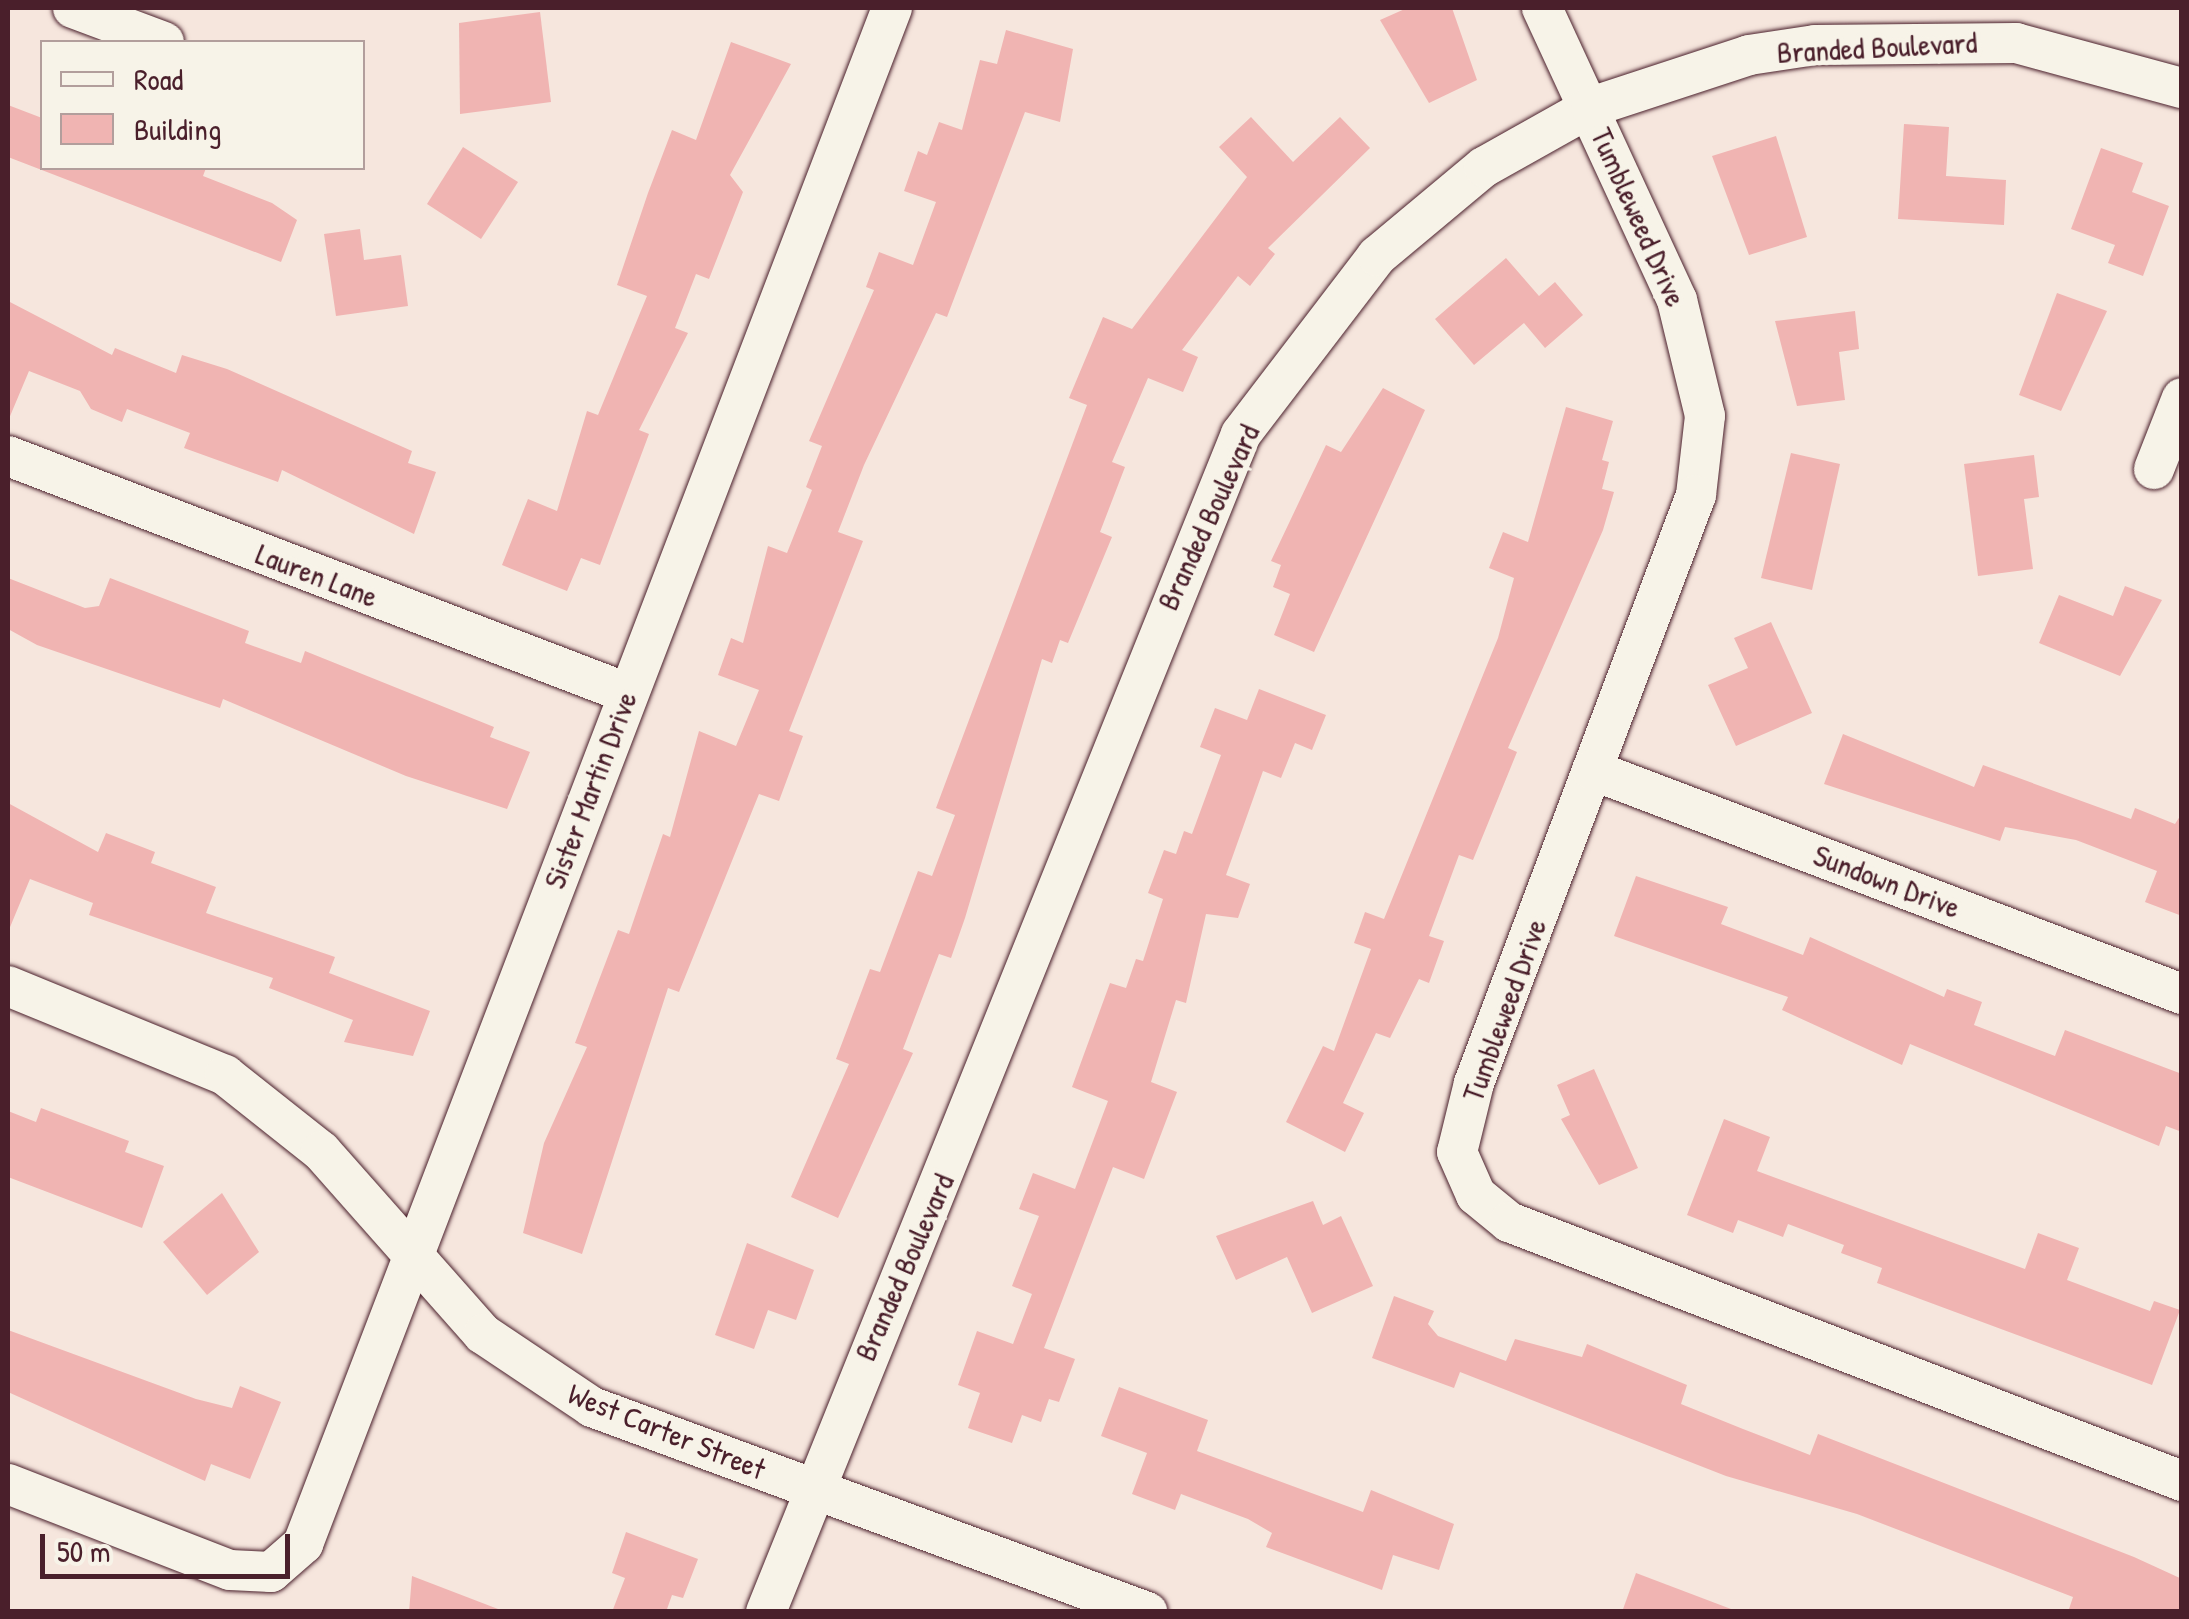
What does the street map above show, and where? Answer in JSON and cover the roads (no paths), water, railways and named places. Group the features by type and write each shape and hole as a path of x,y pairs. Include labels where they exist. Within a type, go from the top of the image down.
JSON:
{"street":[{"path":"73,8 159,40"},
{"name":"Sister Martin Drive","path":"8,1484 230,1570 280,1567 304,1544 409,1258 892,8"},
{"name":"Tumbleweed Drive","path":"1542,8 1678,300 1705,416 1696,495 1474,1084 1457,1152 1476,1195 1509,1222 2182,1481"},
{"name":"Branded Boulevard","path":"766,1612 1241,434 1377,256 1484,167 1591,107 1749,55 1960,39 2122,66 2182,88"},
{"path":"2154,470 2182,398"},
{"name":"Lauren Lane","path":"8,456 627,693"},
{"name":"Sundown Drive","path":"1592,770 2182,994"},
{"name":"West Carter Street","path":"8,986 226,1075 320,1151 409,1258 482,1334 592,1407 1147,1612"}]}
